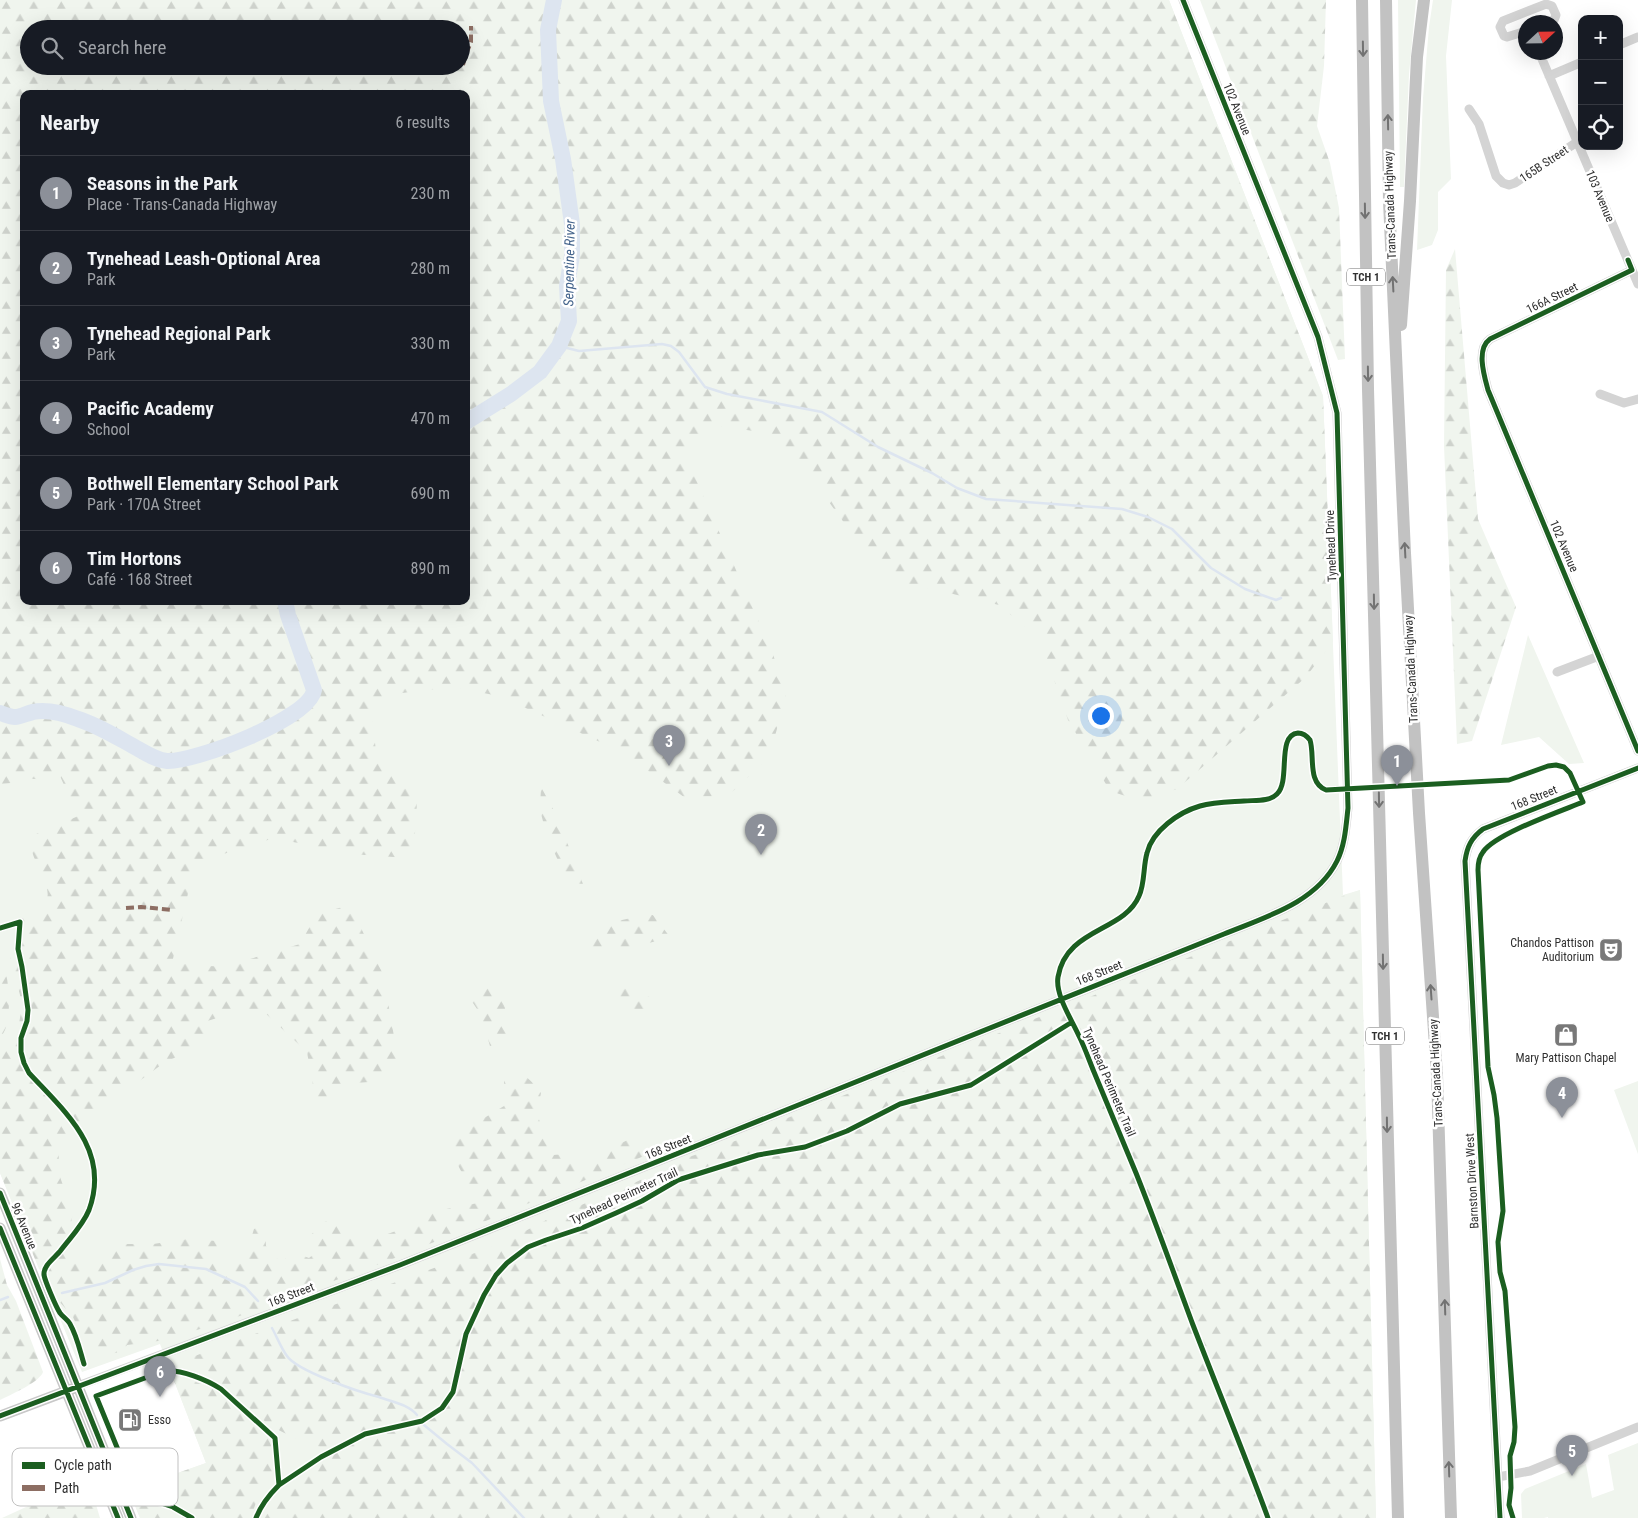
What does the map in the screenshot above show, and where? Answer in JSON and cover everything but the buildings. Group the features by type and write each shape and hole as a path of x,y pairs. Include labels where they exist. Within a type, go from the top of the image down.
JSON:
{"highway":[{"name":"Trans-Canada Highway","path":"1362,0 1368,379 1398,1518"},
{"name":"Trans-Canada Highway","path":"1386,0 1389,201 1419,813 1437,1076 1451,1518"},
{"path":"1397,385 1410,201 1417,57 1424,0"}],"main road":[{"name":"96 Avenue","path":"0,1193 103,1448"},
{"name":"96 Avenue","path":"0,1228 89,1448"},
{"name":"168 Street","path":"0,1416 78,1386"},
{"name":"96 Avenue","path":"113,1506 118,1518"},
{"name":"96 Avenue","path":"126,1506 131,1518"}],"street":[{"name":"102 Avenue","path":"1183,0 1272,226"},
{"path":"1518,15 1546,4 1552,6 1556,15"},
{"path":"1518,15 1503,21 1500,27 1504,36 1507,37 1518,34"},
{"path":"1623,44 1638,37"},
{"name":"103 Avenue","path":"1541,60 1638,284"},
{"path":"1548,76 1578,64"},
{"name":"165B Street","path":"1469,109 1479,124 1496,176 1508,185 1577,142"},
{"name":"Tynehead Drive","path":"1272,226 1318,337 1337,413 1348,808 1344,841 1338,860 1330,872"},
{"name":"166A Street","path":"1484,346 1490,339 1632,270"},
{"name":"102 Avenue","path":"1484,346 1483,366 1488,390 1638,751"},
{"path":"1600,394 1624,403 1638,399"},
{"path":"1556,672 1598,656"},
{"name":"168 Street","path":"1470,843 1476,834 1483,829 1638,768"},
{"name":"Barnston Drive West","path":"1470,843 1465,862 1500,1518"},
{"name":"168 Street","path":"78,1386 400,1265 1250,923 1284,909 1302,899 1317,887 1330,872"},
{"path":"1498,1477 1530,1471 1638,1428"}],"green space":[{"path":"0,0 1169,0 1323,396 1343,895 1360,890 1376,1518 140,1518 135,1506 178,1506 178,1473 206,1463 160,1344 82,1372 0,1173"},
{"path":"0,0 1169,0 1323,396 1333,642 1305,678 1177,789 1141,801 1110,791 1068,720 1040,639 999,605 893,582 845,524 802,465 760,432 707,424 687,459 773,654 786,697 769,757 728,796 684,797 622,752 499,696 452,687 402,693 372,714 376,752 408,788 417,802 415,833 408,858 351,854 274,838 195,863 172,963 223,967 300,944 317,914 350,905 383,974 398,1059 369,1082 340,1084 318,1114 307,1052 263,1011 230,1014 204,1022 208,1032 197,1048 165,1062 67,1135 58,1146 60,1177 73,1213 65,1254 75,1259 92,1263 119,1244 153,1244 188,1239 217,1241 219,1259 233,1264 248,1248 254,1229 265,1225 266,1246 280,1262 295,1253 309,1258 319,1250 307,1240 319,1225 326,1221 357,1234 382,1236 407,1227 425,1213 478,1203 452,1154 456,1135 504,1106 504,1080 524,1075 541,1093 537,1112 542,1130 551,1133 553,1155 567,1154 574,1166 636,1136 644,1156 395,1258 237,1317 166,1340 127,1345 123,1351 103,1356 80,1333 73,1317 58,1300 47,1273 39,1269 0,1173 0,1057 15,1037 21,1012 20,995 10,956 10,944 16,922 42,907 47,900 45,882 31,844 36,834 78,816 60,776 56,781 24,778 11,783 0,784"},
{"path":"1200,0 1326,0 1324,66 1317,126 1330,163 1339,208 1345,359 1338,360"},
{"path":"1398,0 1416,0 1409,74 1404,187 1400,187"},
{"path":"1433,0 1452,0 1446,56 1451,179 1438,192 1438,230 1432,245 1417,250 1423,98"},
{"path":"1455,249 1478,519 1516,607 1472,741 1457,744 1444,446 1446,270"},
{"path":"1528,635 1584,763 1569,764 1539,737 1501,745"},
{"path":"541,787 557,816 586,892 565,876 547,836 540,810"},
{"path":"1360,890 1376,1518 258,1518 263,1508 286,1485 324,1462 320,1447 294,1438 269,1425 192,1357 502,1243 552,1217 632,1184 689,1157 755,1134 785,1119"},
{"path":"653,915 670,937 635,947 586,948 613,922"},
{"path":"0,960 8,982 9,1003 8,1021 0,1038"},
{"path":"483,981 499,987 511,1029 505,1041 490,1046 481,1015 471,1000"},
{"path":"629,982 659,1004 642,1011 628,1010 616,1006 614,989"},
{"path":"1638,1081 1638,1154 1614,1090"},
{"path":"0,1259 7,1285 16,1301 43,1372 31,1384 0,1400"},
{"path":"171,1373 212,1388 270,1439 274,1479 258,1498 250,1518 201,1518 178,1504 178,1473 206,1463"},
{"path":"1638,1443 1638,1518 1522,1518 1521,1494 1525,1489 1586,1464 1592,1498 1614,1490 1608,1455"},
{"path":"28,1506 96,1506 100,1518 2,1518"},
{"path":"135,1506 161,1506 188,1518 140,1518"}],"waterway":[{"name":"Serpentine River","path":"470,420 511,394 540,372 559,346 569,321 567,286 572,255 572,224 563,159 551,101 548,30 554,0"},
{"path":"559,346 579,351 662,344 671,346 679,352 705,387 727,394 822,412 878,447 932,473 957,488 986,499 1122,509 1148,517 1172,529 1211,568 1245,589 1276,600 1281,598"},
{"name":"Serpentine River","path":"0,713 15,717 38,711 67,715 85,721 154,757 167,761 225,747 250,737 293,713 308,701 314,690 286,605"},
{"path":"62,1293 105,1283 133,1270 159,1264 206,1269 245,1287 258,1301"},
{"path":"0,1300 8,1297"},
{"path":"272,1328 287,1356 293,1362 344,1386 409,1408 417,1415"},
{"path":"424,1425 472,1463 524,1518"}],"marked path":[{"path":"470,44 471,26"},
{"path":"126,908 141,907 173,910"}],"cycle path":[{"name":"Tynehead Perimeter Trail","path":"0,1416 400,1265 1272,915 1303,898 1328,875 1337,861 1342,848 1348,808 1337,413 1318,337 1183,0"},
{"path":"1628,260 1632,270 1490,339 1483,349 1482,363 1488,390 1638,751"},
{"name":"Tynehead Perimeter Trail","path":"1268,1518 1136,1173 1083,1045 1061,999 1058,977 1063,961 1072,949 1083,939 1121,917 1132,908 1141,891 1150,845 1160,830 1175,818 1200,806 1222,802 1262,800 1274,797 1281,788 1287,742 1291,736 1298,733 1305,735 1310,740 1314,775 1316,781 1326,790 1509,780 1556,765 1564,767 1570,773 1583,802 1529,824 1501,838 1483,852 1478,865 1488,1067 1497,1118 1503,1211 1498,1242 1500,1272 1505,1291 1515,1427 1514,1442 1510,1456 1511,1488 1509,1505 1513,1518"},
{"path":"1500,1518 1465,861 1468,847 1483,829 1638,768"},
{"path":"0,928 20,922 18,949 28,1010 27,1021 21,1038 21,1052 24,1063 29,1073 57,1102 81,1134 89,1151 94,1169 94,1188 89,1210 76,1231 44,1271 48,1288 58,1310 72,1329 84,1364"},
{"name":"Tynehead Perimeter Trail","path":"279,1485 321,1457 365,1434 422,1421 442,1408 453,1392 466,1334 484,1295 496,1275 507,1263 528,1247 582,1228 616,1213 642,1201 678,1180 758,1155 805,1147 847,1131 900,1104 971,1085 1072,1022"},
{"path":"0,1193 103,1448"},
{"path":"0,1228 90,1448"},
{"path":"117,1448 96,1396 164,1371 178,1372 209,1382 221,1389 275,1438 279,1485 266,1500 256,1518"},
{"path":"113,1506 118,1518"},
{"path":"126,1506 131,1518"},
{"path":"170,1506 192,1518"}],"place":[{"name":"Tynehead Regional Park","path":"669,766"},
{"name":"Seasons in the Park","path":"1397,786"},
{"name":"Tynehead Leash-Optional Area","path":"761,855"},
{"name":"Chandos Pattison Auditorium","path":"1611,950"},
{"name":"Mary Pattison Chapel","path":"1566,1035"},
{"name":"Pacific Academy","path":"1562,1118"},
{"name":"Tim Hortons","path":"160,1397"},
{"name":"Esso","path":"130,1420"},
{"name":"Bothwell Elementary School Park","path":"1572,1476"}]}
